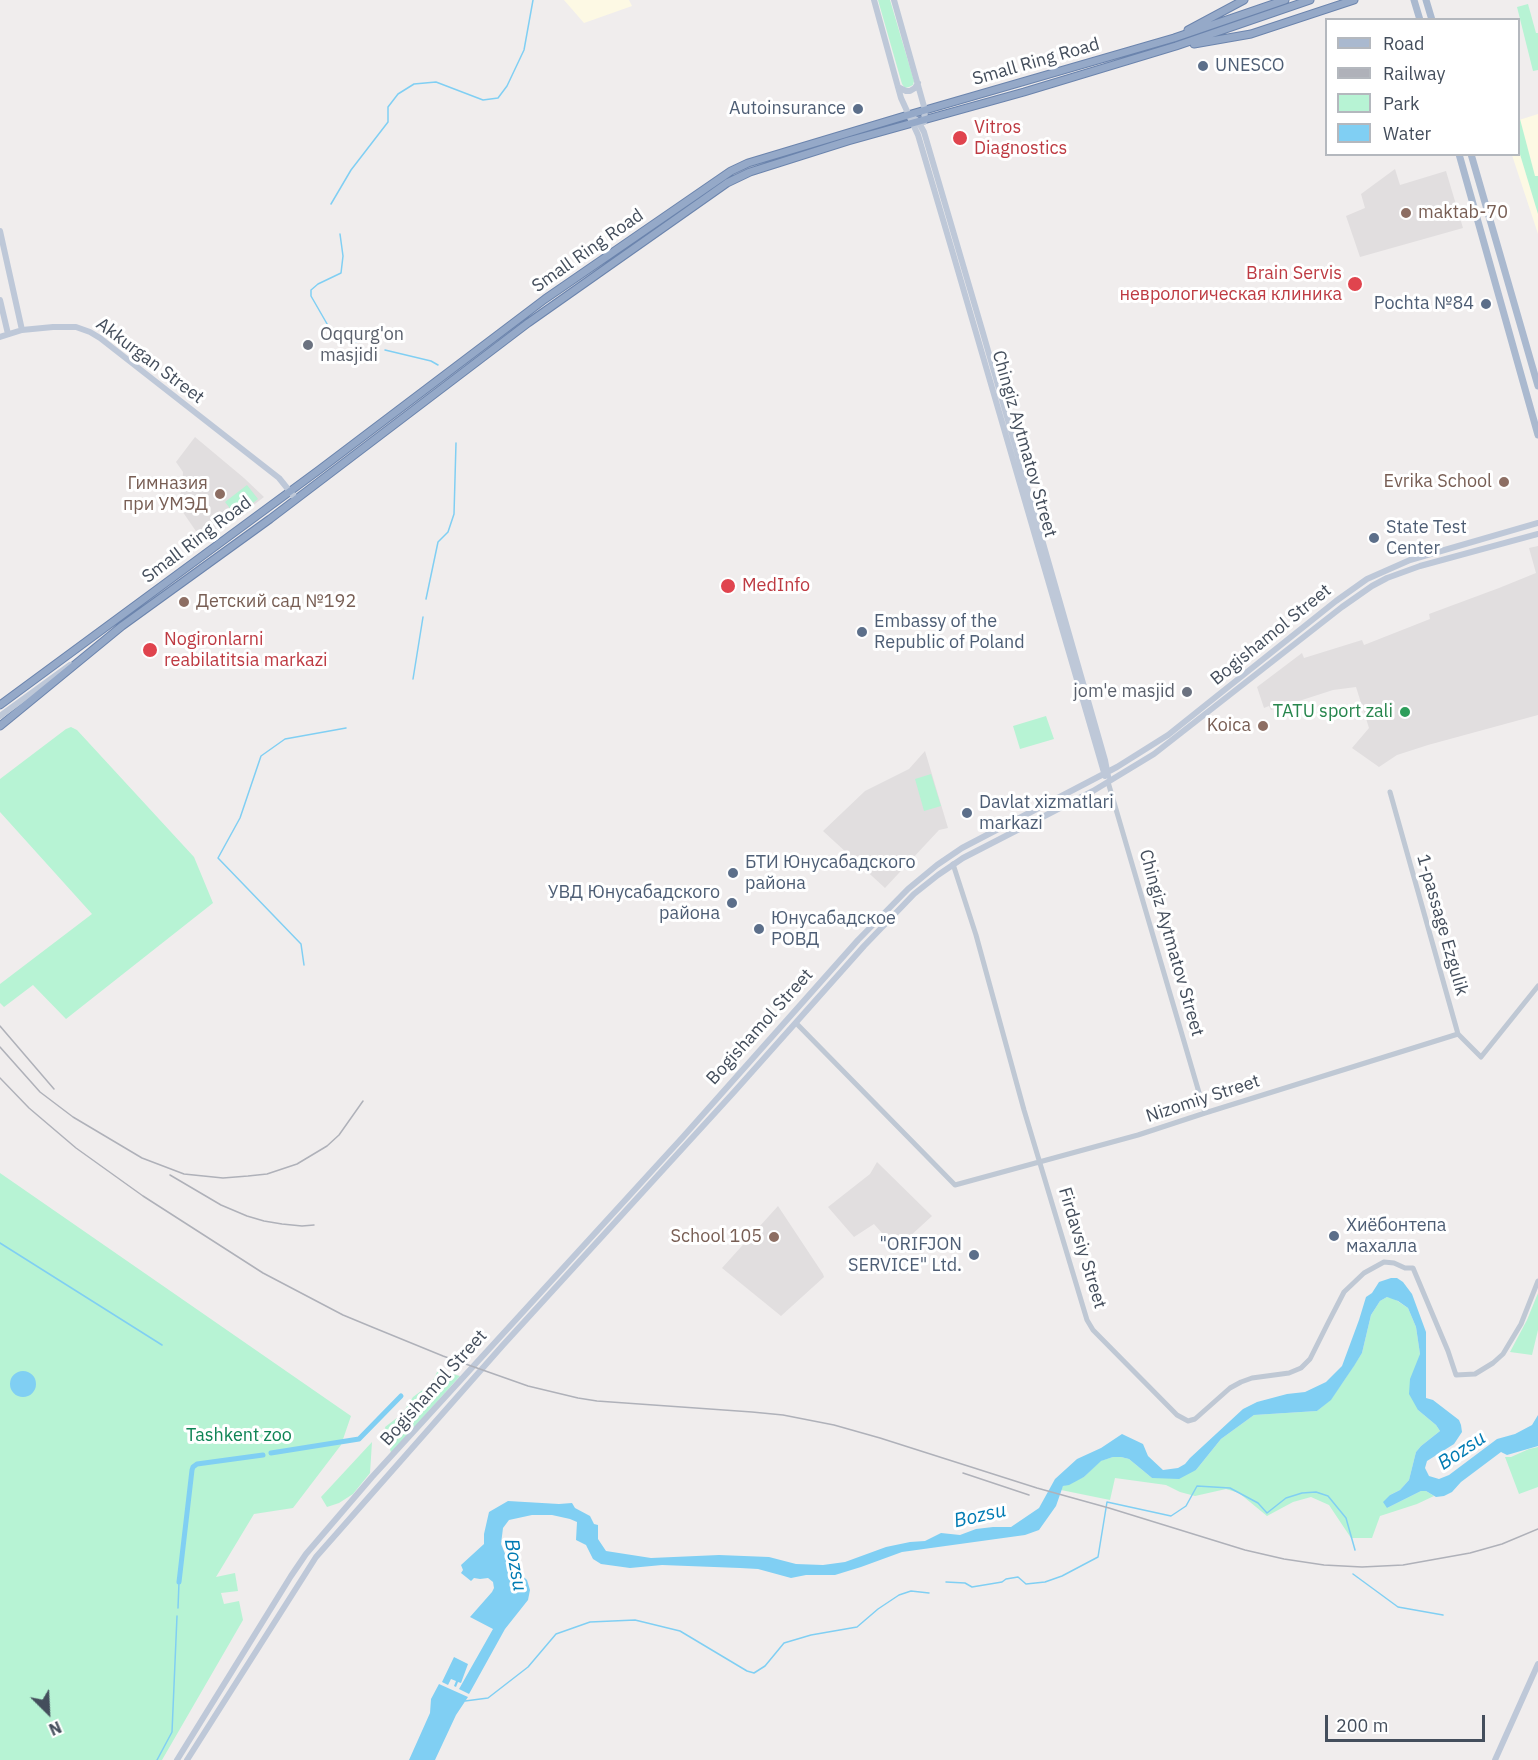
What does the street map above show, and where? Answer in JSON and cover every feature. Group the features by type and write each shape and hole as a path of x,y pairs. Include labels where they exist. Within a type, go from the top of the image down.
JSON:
{"highway":[{"path":"1174,38 1244,0"},
{"name":"Small Ring Road","path":"0,726 134,617 296,499 528,323 727,183 750,172 786,160 1005,98 1176,46 1285,0"},
{"name":"Small Ring Road","path":"0,705 545,299 720,177 748,163 908,115 1310,0"},
{"path":"1176,46 1251,34 1352,0"},
{"path":"129,610 134,617"}],"main road":[{"name":"Chingiz Aytmatov Street","path":"874,0 897,86 908,115 918,121 924,132 1108,782"},
{"path":"894,0 926,110 918,121"},
{"path":"1414,0 1419,18"},
{"path":"1426,0 1431,18"},
{"path":"897,86 910,91 918,82"},
{"name":"Chingiz Aytmatov Street","path":"918,121 918,135 1106,773"},
{"path":"1460,156 1538,435"},
{"path":"1472,156 1538,386"},
{"path":"1470,196 1482,192"},
{"path":"0,231 22,330"},
{"path":"0,300 8,334"},
{"name":"Akkurgan Street","path":"0,336 22,330 76,327 95,334 279,478 296,499"},
{"name":"Bogishamol Street","path":"177,1760 306,1554 372,1477 684,1140 734,1092 904,903 953,864 1108,782 1173,741 1336,601 1375,575 1410,560 1538,523"},
{"name":"Bogishamol Street","path":"187,1760 316,1557 684,1140 727,1087 858,940 908,889 927,872 962,848 1106,773 1168,735 1381,581 1420,566 1538,534"},
{"path":"0,716 112,634"},
{"path":"790,1016 796,1023"},
{"path":"727,1087 734,1092"},
{"path":"1495,1760 1538,1664"}],"street":[{"name":"Chingiz Aytmatov Street","path":"1108,782 1205,1113"},
{"name":"1-passage Ezgulik","path":"1390,792 1458,1034 1481,1057 1538,986"},
{"name":"Firdavsiy Street","path":"953,864 976,935 1087,1320 1092,1329 1177,1416 1191,1420 1198,1417 1230,1388 1241,1382 1252,1378 1289,1373 1301,1368 1310,1359 1344,1292 1364,1273 1384,1262 1388,1261 1404,1268 1413,1268 1448,1351 1455,1374 1466,1376 1483,1370 1503,1354 1521,1324 1538,1281"},
{"name":"Nizomiy Street","path":"796,1023 955,1185 1138,1135 1458,1034"}],"shaded area":[{"path":"564,0 629,0 632,6 584,23"},
{"path":"1538,114 1538,234 1512,156 1520,156 1520,120"},
{"name":"maktab-70","path":"1395,169 1400,185 1446,171 1463,228 1360,257 1346,216 1365,208 1361,194"},
{"name":"Гимназия при УМЭД","path":"195,437 264,497 204,543 176,502 182,490 183,472 176,462"},
{"path":"1538,546 1538,715 1397,755 1379,767 1352,748 1369,728 1356,687 1333,690 1271,710 1269,706 1264,708 1257,687 1302,653 1304,658 1362,640 1364,645 1430,619 1429,614 1536,573 1529,548"},
{"path":"925,751 948,828 939,830 885,888 823,831 865,791 909,769"},
{"path":"877,1162 932,1216 896,1249 874,1224 854,1237 828,1207 870,1174"},
{"name":"School 105","path":"778,1206 824,1277 781,1316 722,1268"}],"green space":[{"path":"878,0 890,0 914,81 909,87 905,88 902,84"},
{"path":"1528,4 1536,33 1538,33 1538,70 1533,71 1517,7"},
{"path":"1520,119 1535,176 1538,176 1538,214 1520,154"},
{"path":"247,485 258,499 236,516 225,502"},
{"path":"1046,716 1054,739 1020,749 1013,726"},
{"path":"71,727 77,730 194,857 213,903 66,1019 33,985 4,1007 0,1003 0,984 92,914 0,812 0,779"},
{"path":"931,774 941,806 924,811 915,779"},
{"name":"Tashkent zoo","path":"0,1173 351,1416 341,1445 293,1508 254,1514 216,1577 235,1573 238,1591 221,1593 224,1604 239,1601 243,1620 162,1760 0,1760"},
{"path":"1538,1293 1538,1330 1532,1355 1510,1352 1527,1320"},
{"path":"1387,1297 1393,1298 1408,1308 1416,1327 1420,1354 1418,1410 1440,1431 1416,1452 1409,1480 1400,1490 1390,1495 1387,1508 1421,1491 1434,1496 1380,1516 1372,1538 1351,1538 1329,1505 1311,1497 1293,1502 1267,1516 1239,1493 1226,1489 1195,1496 1166,1485 1115,1478 1110,1500 1061,1490 1063,1486 1084,1477 1100,1461 1113,1457 1129,1459 1152,1478 1196,1470 1221,1439 1254,1415 1317,1411 1331,1399 1362,1353 1371,1315 1380,1301"},
{"path":"438,1370 460,1376 391,1453 385,1427 402,1414 413,1397 432,1383"},
{"path":"372,1442 370,1473 353,1494 327,1507 321,1497"},
{"path":"1538,1447 1538,1487 1519,1494 1505,1457"}],"water":[{"name":"Bozsu","path":"1397,1278 1403,1282 1412,1294 1426,1332 1426,1398 1433,1400 1459,1420 1461,1425 1462,1432 1454,1444 1427,1461 1425,1468 1429,1476 1439,1479 1449,1475 1497,1439 1515,1434 1532,1425 1538,1415 1538,1446 1507,1455 1501,1452 1444,1496 1436,1497 1426,1491 1421,1491 1387,1508 1383,1502 1400,1490 1409,1480 1416,1452 1440,1431 1418,1410 1409,1394 1410,1379 1420,1354 1416,1327 1408,1308 1387,1297 1380,1301 1371,1315 1362,1353 1331,1400 1317,1411 1254,1415 1221,1439 1196,1470 1179,1479 1152,1478 1129,1459 1121,1457 1101,1461 1084,1477 1063,1486 1056,1506 1039,1530 1025,1535 902,1552 835,1575 806,1575 791,1578 758,1569 662,1565 630,1568 601,1564 593,1559 586,1545 576,1540 577,1522 552,1515 532,1515 509,1520 503,1528 501,1544 509,1563 527,1580 530,1590 528,1600 505,1629 469,1694 459,1689 493,1629 470,1617 494,1588 493,1582 488,1578 474,1578 471,1581 461,1573 463,1570 461,1565 484,1544 489,1512 508,1501 572,1503 575,1508 590,1516 594,1524 598,1525 598,1539 606,1551 651,1558 719,1555 769,1557 796,1564 823,1565 845,1562 886,1547 925,1541 941,1533 960,1535 976,1529 1011,1527 1039,1508 1055,1479 1077,1459 1101,1448 1122,1434 1143,1444 1148,1456 1163,1470 1178,1468 1243,1409 1257,1402 1305,1392 1326,1382 1342,1366 1366,1297 1372,1293 1379,1282"},
{"path":"23,1371 32,1375 36,1384 32,1393 23,1397 14,1393 10,1384 14,1375"},
{"path":"454,1657 468,1664 461,1683 458,1682 456,1687 454,1686 456,1681 451,1679 448,1685 442,1682"},
{"path":"439,1684 468,1697 456,1715 435,1760 409,1760 430,1713 431,1699"}],"waterway":[{"path":"331,204 351,170 388,122 388,107 398,94 414,84 436,82 483,100 498,98 507,86 524,50 533,0"},
{"path":"340,234 343,256 341,273 318,284 311,290 311,296 334,336 357,342"},
{"path":"385,350 431,361 438,365"},
{"path":"426,599 438,542 448,532 454,514 456,443"},
{"path":"413,679 423,617"},
{"path":"304,965 301,944 218,858 240,818 261,756 285,739 346,728"},
{"path":"0,1243 162,1345"},
{"path":"271,1453 359,1439 401,1396"},
{"path":"179,1582 193,1467 197,1464 263,1455"},
{"path":"946,1582 965,1583 972,1587 1018,1577 1026,1584 1045,1582 1062,1576 1098,1557 1107,1502 1171,1516 1186,1506 1197,1486 1230,1488 1258,1503 1267,1513 1286,1498 1302,1493 1316,1492 1328,1496 1346,1518 1355,1550"},
{"path":"1353,1574 1398,1607 1443,1615"},
{"path":"178,1608 179,1582"},
{"path":"465,1701 488,1698 528,1667 556,1634 590,1622 635,1620 680,1631 754,1673 765,1666 784,1643 811,1635 857,1627 899,1595 911,1591 929,1593"},
{"path":"157,1760 172,1732 177,1616"}],"railway":[{"path":"0,1026 54,1089"},
{"path":"0,1047 40,1092 73,1117 142,1158 184,1174 223,1178 248,1176 267,1174 297,1164 327,1146 339,1135 363,1101"},
{"path":"0,1078 29,1108 76,1148 143,1196 263,1273 343,1315 443,1356 528,1386 597,1401 783,1415 834,1425 1245,1550 1324,1565 1362,1567 1403,1565 1470,1553 1502,1544 1538,1529"},
{"path":"170,1175 221,1205 247,1216 282,1224 314,1225"},
{"path":"963,1473 1029,1495"}],"place":[{"name":"UNESCO","path":"1203,66"},
{"name":"Autoinsurance","path":"858,109"},
{"name":"Vitros Diagnostics","path":"960,138"},
{"name":"maktab-70","path":"1406,213"},
{"name":"Brain Servis неврологическая клиника","path":"1355,284"},
{"name":"Pochta №84","path":"1486,304"},
{"name":"Oqqurg'on masjidi","path":"308,345"},
{"name":"Evrika School","path":"1504,482"},
{"name":"Гимназия при УМЭД","path":"220,494"},
{"name":"State Test Center","path":"1374,538"},
{"name":"MedInfo","path":"728,586"},
{"name":"Детский сад №192","path":"184,602"},
{"name":"Embassy of the Republic of Poland","path":"862,632"},
{"name":"Nogironlarni reabilatitsia markazi","path":"150,650"},
{"name":"jom'e masjid","path":"1187,692"},
{"name":"TATU sport zali","path":"1405,712"},
{"name":"Koica","path":"1263,726"},
{"name":"Davlat xizmatlari markazi","path":"967,813"},
{"name":"БТИ Юнусабадского района","path":"733,873"},
{"name":"УВД Юнусабадского района","path":"732,903"},
{"name":"Юнусабадское РОВД","path":"759,929"},
{"name":"Хиёбонтепа махалла","path":"1334,1236"},
{"name":"School 105","path":"774,1237"},
{"name":"\"ORIFJON SERVICE\" Ltd.","path":"974,1255"}]}
